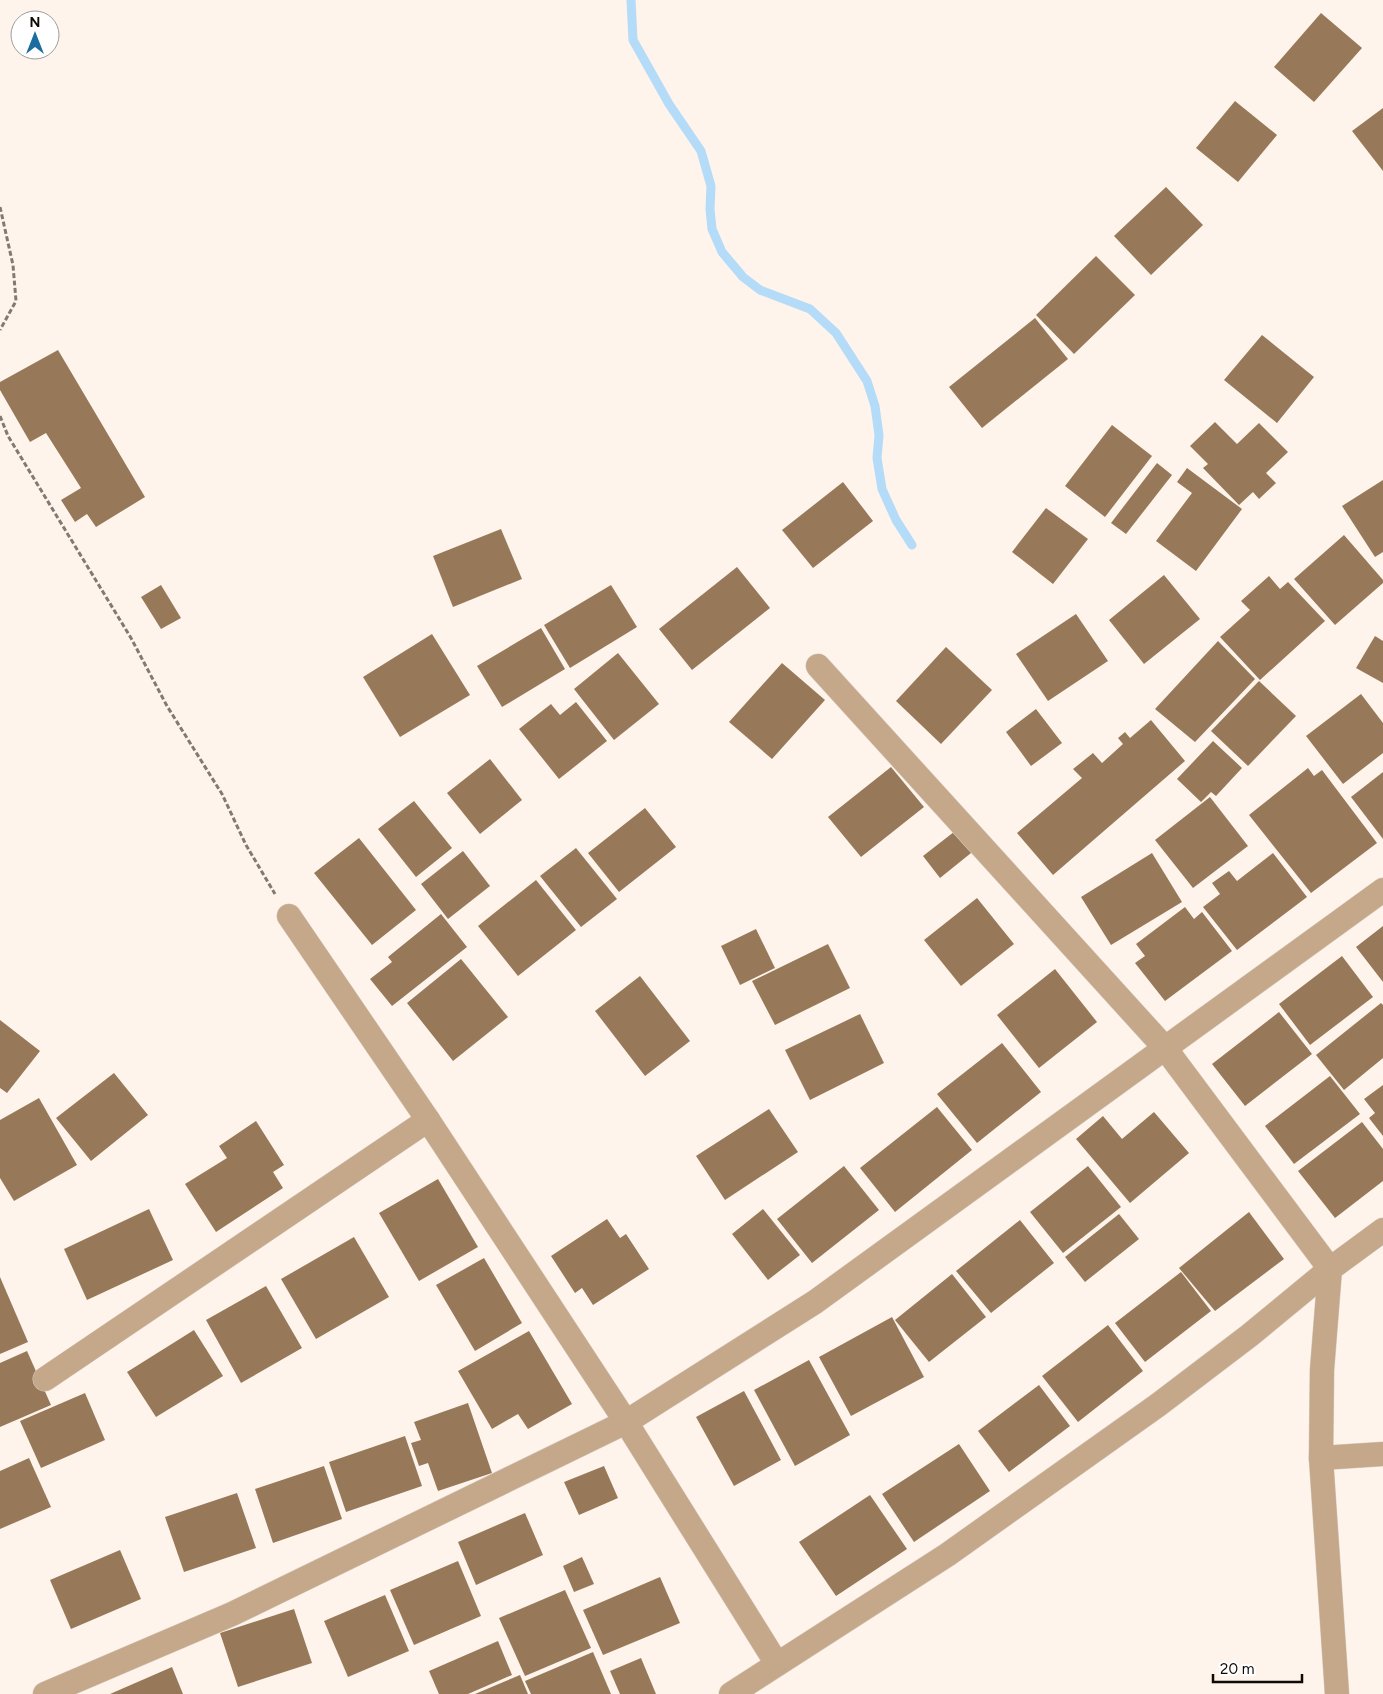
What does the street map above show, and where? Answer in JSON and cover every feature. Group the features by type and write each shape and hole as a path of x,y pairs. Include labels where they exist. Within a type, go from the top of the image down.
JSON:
{"street":[{"path":"818,666 1164,1048 1330,1268 1322,1370 1321,1458 1337,1694"},
{"path":"45,1694 232,1614 626,1422 815,1302 1383,890"},
{"path":"289,916 428,1120 626,1422 776,1664"},
{"path":"45,1379 428,1120"},
{"path":"731,1694 947,1555 1158,1405 1250,1335 1330,1268 1383,1230"},
{"path":"1321,1458 1383,1454"}],"path":[{"path":"0,207 13,265 16,301 0,330"},
{"path":"0,416 8,436 131,638 167,706 222,794 246,846 289,916"}],"building":[{"path":"1321,13 1362,48 1314,102 1274,67"},
{"path":"1235,101 1277,135 1238,182 1196,148"},
{"path":"1383,108 1383,171 1352,131"},
{"path":"1166,187 1203,225 1151,275 1114,236"},
{"path":"1096,256 1135,295 1074,354 1036,315"},
{"path":"1035,318 1068,359 982,428 949,387"},
{"path":"1262,335 1314,377 1277,423 1224,380"},
{"path":"58,350 145,497 96,527 87,514 75,522 61,500 81,488 46,433 30,442 0,390 0,382"},
{"path":"1215,422 1237,444 1259,423 1288,452 1266,473 1276,483 1259,499 1253,492 1239,505 1203,468 1208,464 1190,446"},
{"path":"1112,425 1152,456 1105,517 1065,486"},
{"path":"1157,463 1172,475 1126,534 1111,523"},
{"path":"1187,468 1242,509 1196,571 1156,541 1192,493 1177,482"},
{"path":"1383,480 1383,552 1375,557 1342,506"},
{"path":"843,482 873,521 813,568 782,530"},
{"path":"1046,508 1088,539 1053,584 1012,552"},
{"path":"501,529 522,579 453,607 433,556"},
{"path":"1344,535 1383,580 1383,583 1335,625 1294,579"},
{"path":"737,567 770,608 692,670 659,629"},
{"path":"1164,575 1200,619 1144,664 1109,620"},
{"path":"1269,576 1280,589 1288,582 1325,621 1260,680 1220,637 1250,610 1241,601"},
{"path":"161,585 181,618 161,629 141,597"},
{"path":"611,585 637,627 570,668 544,625"},
{"path":"1076,614 1108,661 1048,701 1016,654"},
{"path":"541,628 565,669 502,707 477,666"},
{"path":"432,634 470,695 400,737 363,677"},
{"path":"1375,636 1383,641 1383,683 1356,668"},
{"path":"1218,641 1255,679 1195,742 1155,709"},
{"path":"946,647 992,690 941,744 896,701"},
{"path":"618,653 659,704 614,740 574,689"},
{"path":"782,663 825,700 772,759 729,722"},
{"path":"1259,681 1296,716 1248,766 1211,731"},
{"path":"1361,694 1383,723 1383,753 1343,784 1306,736"},
{"path":"576,702 607,741 559,779 519,729 551,704 560,715"},
{"path":"1036,709 1062,743 1031,766 1006,732"},
{"path":"1151,720 1185,761 1053,875 1017,833 1082,778 1073,769 1093,753 1102,763 1123,744 1118,738 1125,732 1130,738"},
{"path":"1213,741 1242,768 1216,796 1211,792 1201,802 1177,779"},
{"path":"490,759 522,800 480,834 447,793"},
{"path":"891,767 924,807 861,857 828,817"},
{"path":"1308,768 1314,776 1322,770 1377,843 1311,893 1249,815"},
{"path":"1383,772 1383,839 1351,797"},
{"path":"1210,797 1248,846 1193,888 1155,840"},
{"path":"414,801 452,848 416,877 378,829"},
{"path":"645,808 676,847 619,892 588,853"},
{"path":"959,828 976,849 940,878 923,856"},
{"path":"359,838 416,910 372,945 314,873"},
{"path":"576,848 617,899 581,927 540,876"},
{"path":"463,851 490,886 448,919 421,884"},
{"path":"1152,853 1182,902 1111,945 1081,897"},
{"path":"1273,853 1307,897 1237,950 1203,907 1220,894 1212,883 1229,871 1237,881"},
{"path":"536,880 576,930 518,976 478,926"},
{"path":"977,898 1014,944 961,986 924,940"},
{"path":"1185,907 1194,919 1202,912 1232,951 1165,1001 1135,963 1145,956 1136,944"},
{"path":"441,914 467,947 392,1006 370,979 392,962 388,957"},
{"path":"1383,926 1383,982 1356,947"},
{"path":"756,929 775,968 740,985 721,946"},
{"path":"828,944 850,988 775,1025 752,981"},
{"path":"1342,956 1373,997 1310,1045 1279,1004"},
{"path":"461,959 508,1017 453,1061 407,1003"},
{"path":"1055,969 1097,1022 1039,1068 997,1015"},
{"path":"640,976 690,1041 645,1076 595,1011"},
{"path":"1381,1003 1383,1005 1383,1058 1344,1090 1316,1055"},
{"path":"1279,1012 1312,1054 1245,1106 1212,1064"},
{"path":"860,1014 884,1063 810,1100 785,1050"},
{"path":"0,1020 40,1051 7,1093 0,1088"},
{"path":"1002,1043 1041,1092 977,1143 937,1094"},
{"path":"114,1073 148,1115 91,1161 56,1118"},
{"path":"1330,1076 1360,1114 1294,1164 1265,1126"},
{"path":"1383,1085 1383,1136 1369,1118 1375,1113 1364,1099"},
{"path":"39,1098 77,1165 14,1201 0,1178 0,1120"},
{"path":"937,1107 972,1150 895,1212 860,1168"},
{"path":"769,1109 798,1152 725,1200 696,1156"},
{"path":"1154,1112 1189,1153 1130,1203 1076,1139 1103,1116 1122,1139"},
{"path":"256,1121 284,1165 273,1172 283,1188 216,1232 185,1184 227,1158 219,1146"},
{"path":"1362,1122 1383,1149 1383,1181 1335,1218 1298,1171"},
{"path":"844,1166 879,1210 812,1263 777,1219"},
{"path":"1088,1166 1121,1207 1063,1253 1030,1212"},
{"path":"438,1179 478,1247 419,1281 379,1213"},
{"path":"149,1209 173,1260 87,1300 64,1249"},
{"path":"763,1209 800,1255 768,1280 732,1234"},
{"path":"1249,1212 1284,1259 1215,1311 1179,1268"},
{"path":"1119,1214 1139,1239 1085,1282 1065,1257"},
{"path":"607,1219 620,1238 626,1234 649,1269 593,1305 582,1288 575,1293 551,1256"},
{"path":"1020,1220 1054,1263 991,1313 956,1271"},
{"path":"354,1237 389,1297 316,1339 281,1279"},
{"path":"484,1258 522,1323 475,1351 436,1285"},
{"path":"1181,1272 1211,1311 1145,1362 1115,1323"},
{"path":"952,1274 986,1317 929,1362 895,1320"},
{"path":"0,1277 28,1342 0,1354"},
{"path":"266,1286 302,1348 241,1383 206,1320"},
{"path":"892,1317 924,1377 851,1416 819,1357"},
{"path":"1108,1325 1143,1371 1078,1422 1042,1376"},
{"path":"194,1330 223,1376 156,1417 127,1372"},
{"path":"529,1331 572,1404 528,1429 518,1414 492,1429 458,1371"},
{"path":"27,1351 51,1405 0,1427 0,1363"},
{"path":"809,1360 850,1435 795,1466 754,1390"},
{"path":"1039,1385 1070,1426 1009,1472 978,1431"},
{"path":"744,1391 781,1460 734,1486 696,1417"},
{"path":"85,1393 105,1440 41,1468 20,1421"},
{"path":"468,1403 492,1473 438,1491 428,1463 419,1466 411,1443 421,1440 414,1422"},
{"path":"405,1436 422,1486 346,1512 329,1462"},
{"path":"959,1444 990,1491 914,1542 882,1494"},
{"path":"29,1458 51,1507 0,1529 0,1471"},
{"path":"324,1466 342,1519 273,1543 255,1489"},
{"path":"604,1466 618,1498 579,1515 564,1482"},
{"path":"237,1493 256,1548 184,1572 165,1517"},
{"path":"870,1495 907,1549 836,1596 799,1542"},
{"path":"525,1513 543,1555 476,1585 458,1542"},
{"path":"120,1550 141,1599 71,1629 50,1580"},
{"path":"582,1557 594,1584 574,1592 563,1566"},
{"path":"458,1561 481,1616 414,1645 390,1590"},
{"path":"660,1577 680,1623 603,1655 583,1610"},
{"path":"565,1590 591,1648 525,1676 499,1618"},
{"path":"385,1595 409,1651 348,1677 324,1621"},
{"path":"294,1609 312,1663 238,1687 220,1633"},
{"path":"498,1641 512,1675 468,1694 439,1694 429,1671"},
{"path":"593,1652 611,1694 531,1694 525,1681"},
{"path":"641,1658 656,1694 620,1694 610,1671"},
{"path":"172,1667 183,1694 110,1694"},
{"path":"520,1675 528,1694 475,1694"}],"waterway":[{"path":"631,0 633,40 669,104 701,151 711,186 710,209 712,229 722,252 743,277 760,290 810,309 836,333 867,381 875,406 879,435 877,458 882,489 896,520 912,545"}]}
